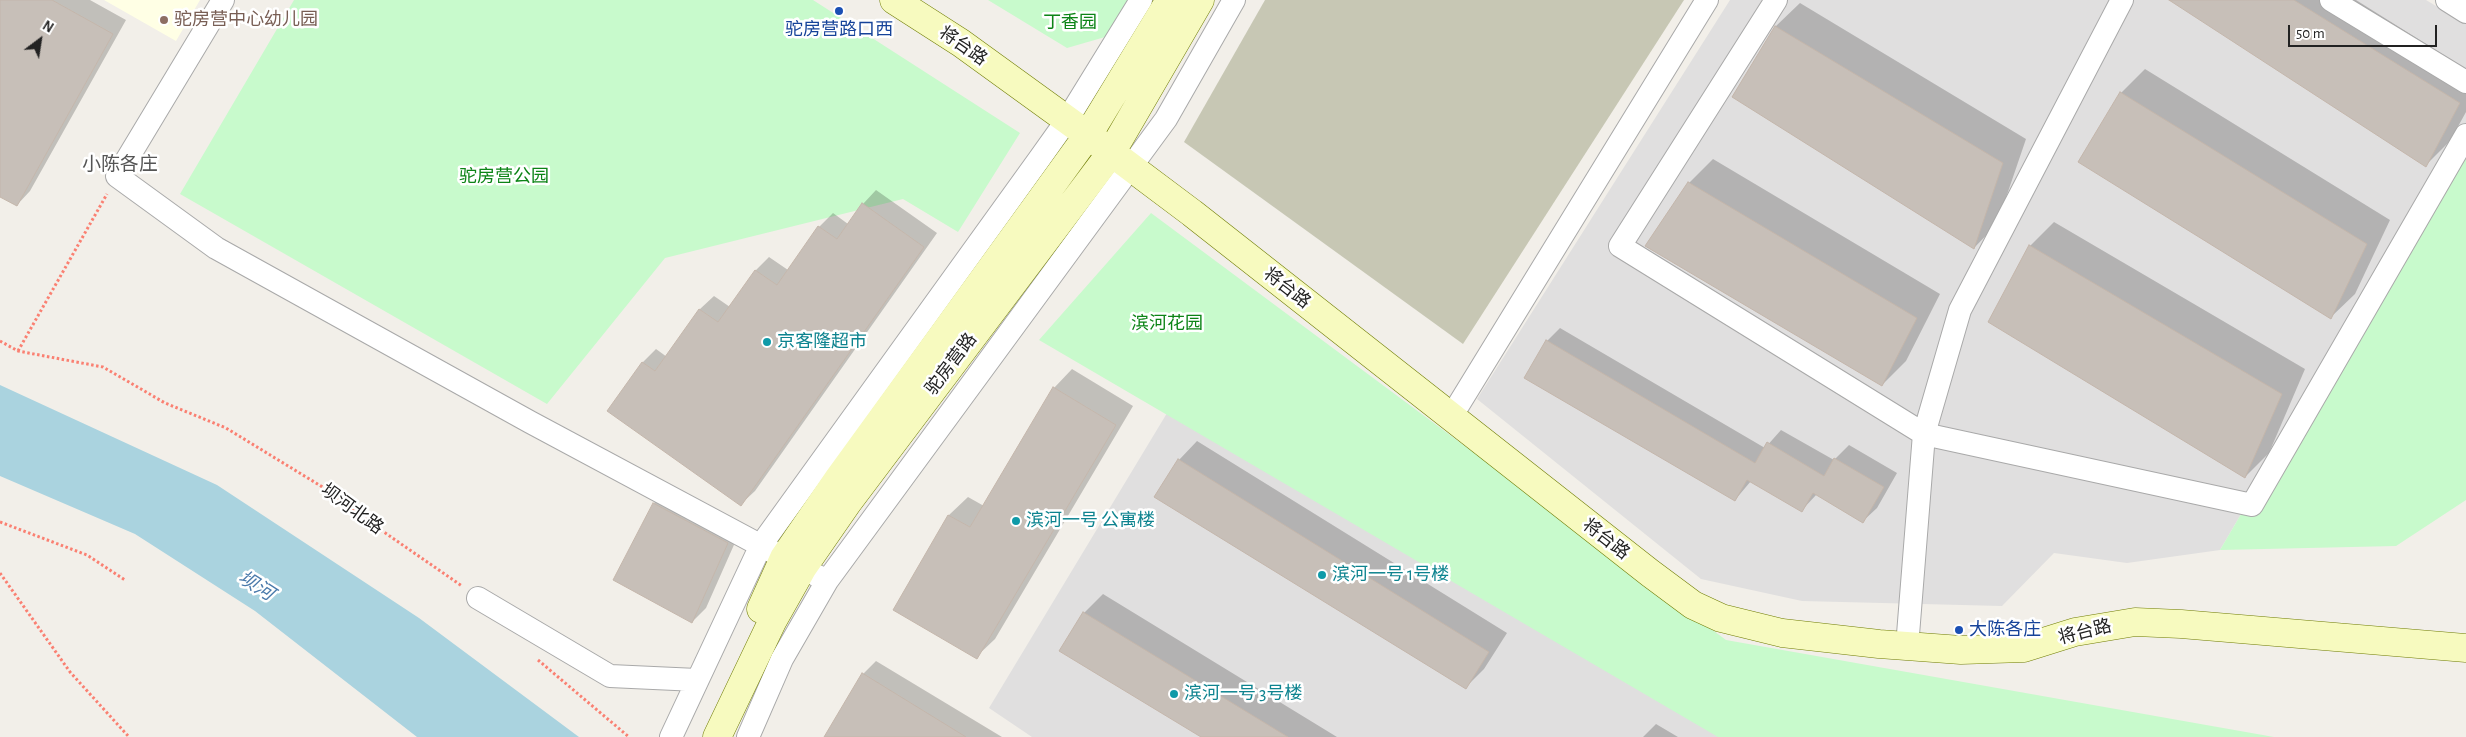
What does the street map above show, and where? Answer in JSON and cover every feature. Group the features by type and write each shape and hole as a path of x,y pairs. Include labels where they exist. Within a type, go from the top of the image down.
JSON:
{"street":[{"path":"223,0 117,176 216,248 530,422 827,581"},
{"name":"将台路","path":"894,0 961,43 1192,213 1650,574 1693,605 1721,618 1782,633 1907,647 1970,650 2024,648 2075,632 2135,622 2181,624 2466,648"},
{"path":"671,737 761,545 1077,128 1141,0"},
{"name":"驼房营路","path":"701,737 839,478 1077,128 1170,0"},
{"name":"驼房营路","path":"717,737 772,622 794,563 848,502 1121,161 1200,0"},
{"path":"748,737 782,660 827,581 1121,161 1166,120 1234,0"},
{"path":"1451,417 1707,0"},
{"path":"1776,0 1620,246 1924,434 2252,505 2466,135"},
{"path":"1907,647 1924,434 1960,310 2122,0"},
{"path":"2331,0 2466,82"},
{"path":"2446,0 2466,12"},
{"path":"478,598 610,676 697,680"}],"path":[{"path":"18,351 117,176"},
{"name":"坝河北路","path":"0,341 18,351 103,367 165,403 226,428 329,491 352,510 478,598"},
{"path":"0,522 87,555 126,580"},
{"path":"0,573 70,672 129,737"},
{"path":"536,658 629,737"}],"shaded area":[{"name":"驼房营中心幼儿园","path":"104,0 200,0 176,41"},
{"path":"1265,0 1684,0 1463,344 1184,142"},
{"path":"1730,0 2426,0 2466,24 2466,130 2220,550 2127,563 2054,553 2002,606 1802,601 1701,579 1477,399"},
{"path":"1190,375 1781,737 1032,737 989,708"}],"green space":[{"name":"驼房营公园","path":"294,0 813,0 1020,133 958,232 903,199 665,258 547,404 180,194"},
{"name":"丁香园","path":"988,0 1132,0 1112,35 1067,48"},
{"path":"2466,130 2466,500 2396,546 2220,550"},
{"name":"滨河花园","path":"1151,213 1726,640 2274,737 1718,737 1039,340"}],"water":[{"name":"坝河","path":"0,385 217,485 419,618 579,737 417,737 255,611 135,534 0,476"}],"building":[{"path":"0,0 52,0 113,34 17,206 0,197"},
{"path":"2169,0 2294,0 2460,103 2426,167"},
{"path":"1775,26 2003,163 1974,249 1732,97"},
{"path":"2120,92 2367,244 2331,319 2078,162"},
{"path":"1688,182 1917,318 1882,386 1645,246"},
{"name":"京客隆超市","path":"862,203 924,247 741,506 607,411 642,362 655,371 699,309 718,322 755,270 777,285 818,226 837,239"},
{"path":"2029,245 2282,394 2245,478 1988,322"},
{"path":"1546,340 1755,463 1767,442 1824,476 1834,458 1884,487 1863,523 1813,493 1802,512 1747,480 1735,501 1524,378"},
{"name":"滨河一号 公寓楼","path":"1053,387 1116,425 977,659 893,610 948,515 970,527"},
{"name":"滨河一号 1号楼","path":"1178,459 1489,652 1466,689 1154,497"},
{"path":"653,503 728,543 692,623 613,580"},
{"name":"滨河一号 3号楼","path":"1083,612 1288,737 1201,737 1059,651"},
{"path":"862,673 966,737 824,737"}],"place":[{"name":"驼房营路口西","path":"839,11"},
{"name":"驼房营中心幼儿园","path":"164,20"},
{"name":"京客隆超市","path":"767,342"},
{"name":"滨河一号 公寓楼","path":"1016,521"},
{"name":"滨河一号 1号楼","path":"1322,575"},
{"name":"大陈各庄","path":"1959,630"},
{"name":"滨河一号 3号楼","path":"1174,694"}],"district":[{"name":"小陈各庄","path":"120,164"}]}
